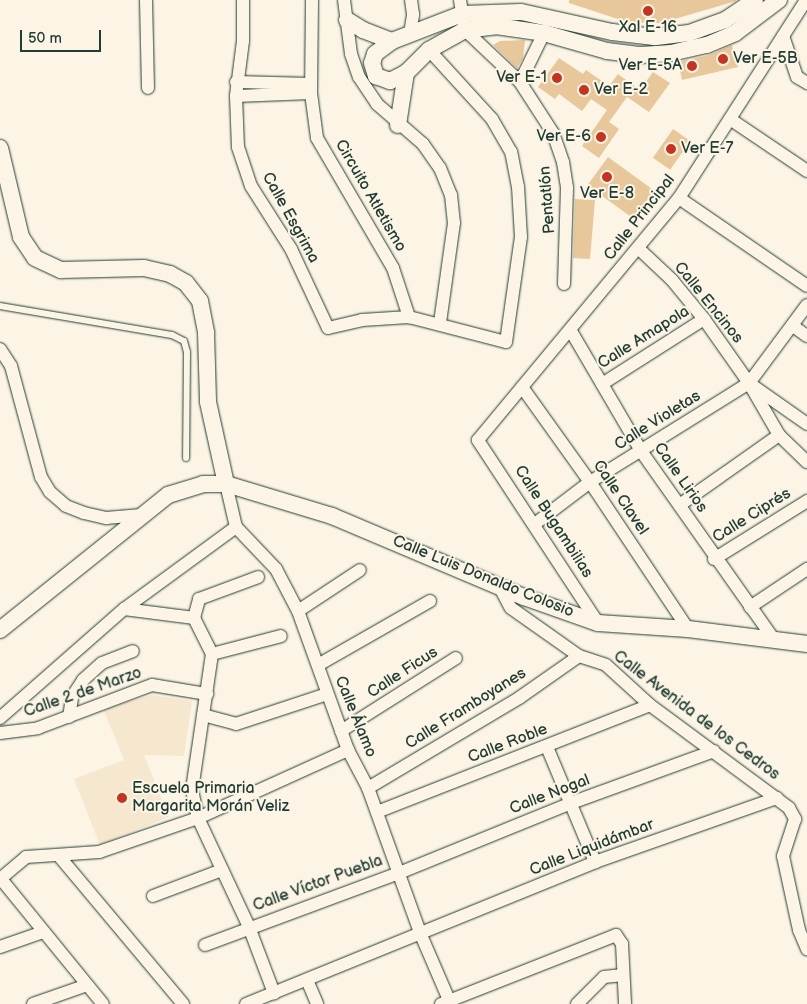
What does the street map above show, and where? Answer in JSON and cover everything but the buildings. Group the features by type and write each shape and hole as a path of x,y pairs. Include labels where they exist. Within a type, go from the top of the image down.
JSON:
{"street":[{"path":"146,0 148,88"},
{"name":"Calle Esgrima","path":"244,0 243,41 236,82 236,96 238,147 251,186 291,249 328,328 362,320 409,317"},
{"name":"Circuito Atletismo","path":"312,0 311,89 317,138 392,268 409,317"},
{"path":"344,0 351,54 359,77 377,104 398,125 423,144 440,168 451,195 454,223 440,323"},
{"path":"410,34 413,14 411,0"},
{"path":"462,15 406,73 384,81 373,71 375,54 392,41 428,26 462,15 521,12 612,32 654,37 689,33 725,20 755,0"},
{"path":"462,15 496,26 544,33 607,51 671,53 707,45 734,33 779,0"},
{"name":"Calle Principal","path":"478,440 571,331 679,198 806,0"},
{"path":"413,14 428,26"},
{"name":"Pentatlón","path":"462,15 540,108 563,162 568,217 564,284"},
{"path":"347,20 392,41"},
{"path":"520,82 544,33"},
{"path":"783,36 797,77 807,83"},
{"path":"409,317 440,323 506,342 521,237 518,187 511,152 492,119 429,50"},
{"path":"398,125 406,73"},
{"path":"236,82 311,89"},
{"path":"236,96 311,89"},
{"path":"730,119 807,171"},
{"path":"0,148 21,237 35,258 61,270 144,268 170,274 186,282 200,301 206,333 208,402 236,527 124,609 0,718"},
{"path":"679,198 807,286"},
{"name":"Calle Encinos","path":"638,248 672,280 704,319 749,383"},
{"name":"Calle Violetas","path":"536,523 590,482 749,383 794,326 807,305"},
{"name":"Calle Amapola","path":"602,384 704,319"},
{"path":"794,326 807,336"},
{"name":"Calle Lirios","path":"571,331 641,451 680,504 714,559 773,638"},
{"path":"0,350 11,366 41,478 50,492 66,506 84,513 119,519 144,515"},
{"path":"749,383 807,424"},
{"path":"749,383 779,435 807,462"},
{"name":"Calle Clavel","path":"522,387 590,482 688,629"},
{"path":"680,504 779,435"},
{"name":"Calle Bugambilias","path":"478,440 536,523 598,622"},
{"path":"0,630 168,496 186,487 226,484"},
{"name":"Calle Luis Donaldo Colosio","path":"226,484 332,516 498,584 598,622 688,629 773,638 807,644"},
{"name":"Calle Ciprés","path":"714,559 806,504"},
{"name":"Calle Álamo","path":"236,527 276,569 298,611 348,750 368,788 445,1002"},
{"path":"750,607 807,569"},
{"path":"298,611 360,570"},
{"path":"258,577 199,599 194,618 212,654 192,790 198,818 249,927 274,993"},
{"name":"Calle Avenida de los Cedros","path":"498,584 511,608 580,656 606,665 650,705 777,798 795,819 783,856 799,930 807,949"},
{"path":"318,665 430,600"},
{"path":"124,609 194,618"},
{"path":"212,654 281,636"},
{"path":"69,717 72,697 83,680 102,664 133,651"},
{"name":"Calle Framboyanes","path":"368,788 519,698 580,656"},
{"name":"Calle Ficus","path":"341,731 456,658"},
{"name":"Calle 2 de Marzo","path":"0,733 38,728 152,685 207,694"},
{"path":"203,715 236,724 327,694"},
{"name":"Calle Roble","path":"377,812 650,705"},
{"path":"547,746 596,862"},
{"path":"103,1004 0,879 26,857 99,852 198,818 348,750"},
{"name":"Calle Nogal","path":"399,872 571,802 714,751"},
{"name":"Calle Liquidámbar","path":"246,1004 421,935 596,862 777,798"},
{"path":"59,856 183,1004"},
{"path":"153,896 222,870"},
{"name":"Calle Víctor Puebla","path":"205,945 399,872"},
{"path":"0,947 43,932"},
{"path":"445,1002 471,999 616,935 622,944 625,1004"},
{"path":"577,1004 604,977 623,975"},
{"path":"307,980 317,1004"},
{"path":"33,1004 87,985"}],"lane":[{"path":"0,173 12,204"},
{"path":"0,306 172,335 184,341 187,352 186,458"}],"shaded area":[{"path":"152,695 192,701 184,756 144,755 169,817 100,845 74,779 124,760 103,709"}],"place":[{"name":"Xal E-16","path":"648,11"},
{"name":"Ver E-5B","path":"723,59"},
{"name":"Ver E-5A","path":"692,66"},
{"name":"Ver E-1","path":"557,78"},
{"name":"Ver E-2","path":"584,90"},
{"name":"Ver E-6","path":"601,137"},
{"name":"Ver E-7","path":"671,149"},
{"name":"Ver E-8","path":"607,177"},
{"name":"Escuela Primaria Margarita Morán Veliz","path":"122,798"}]}
